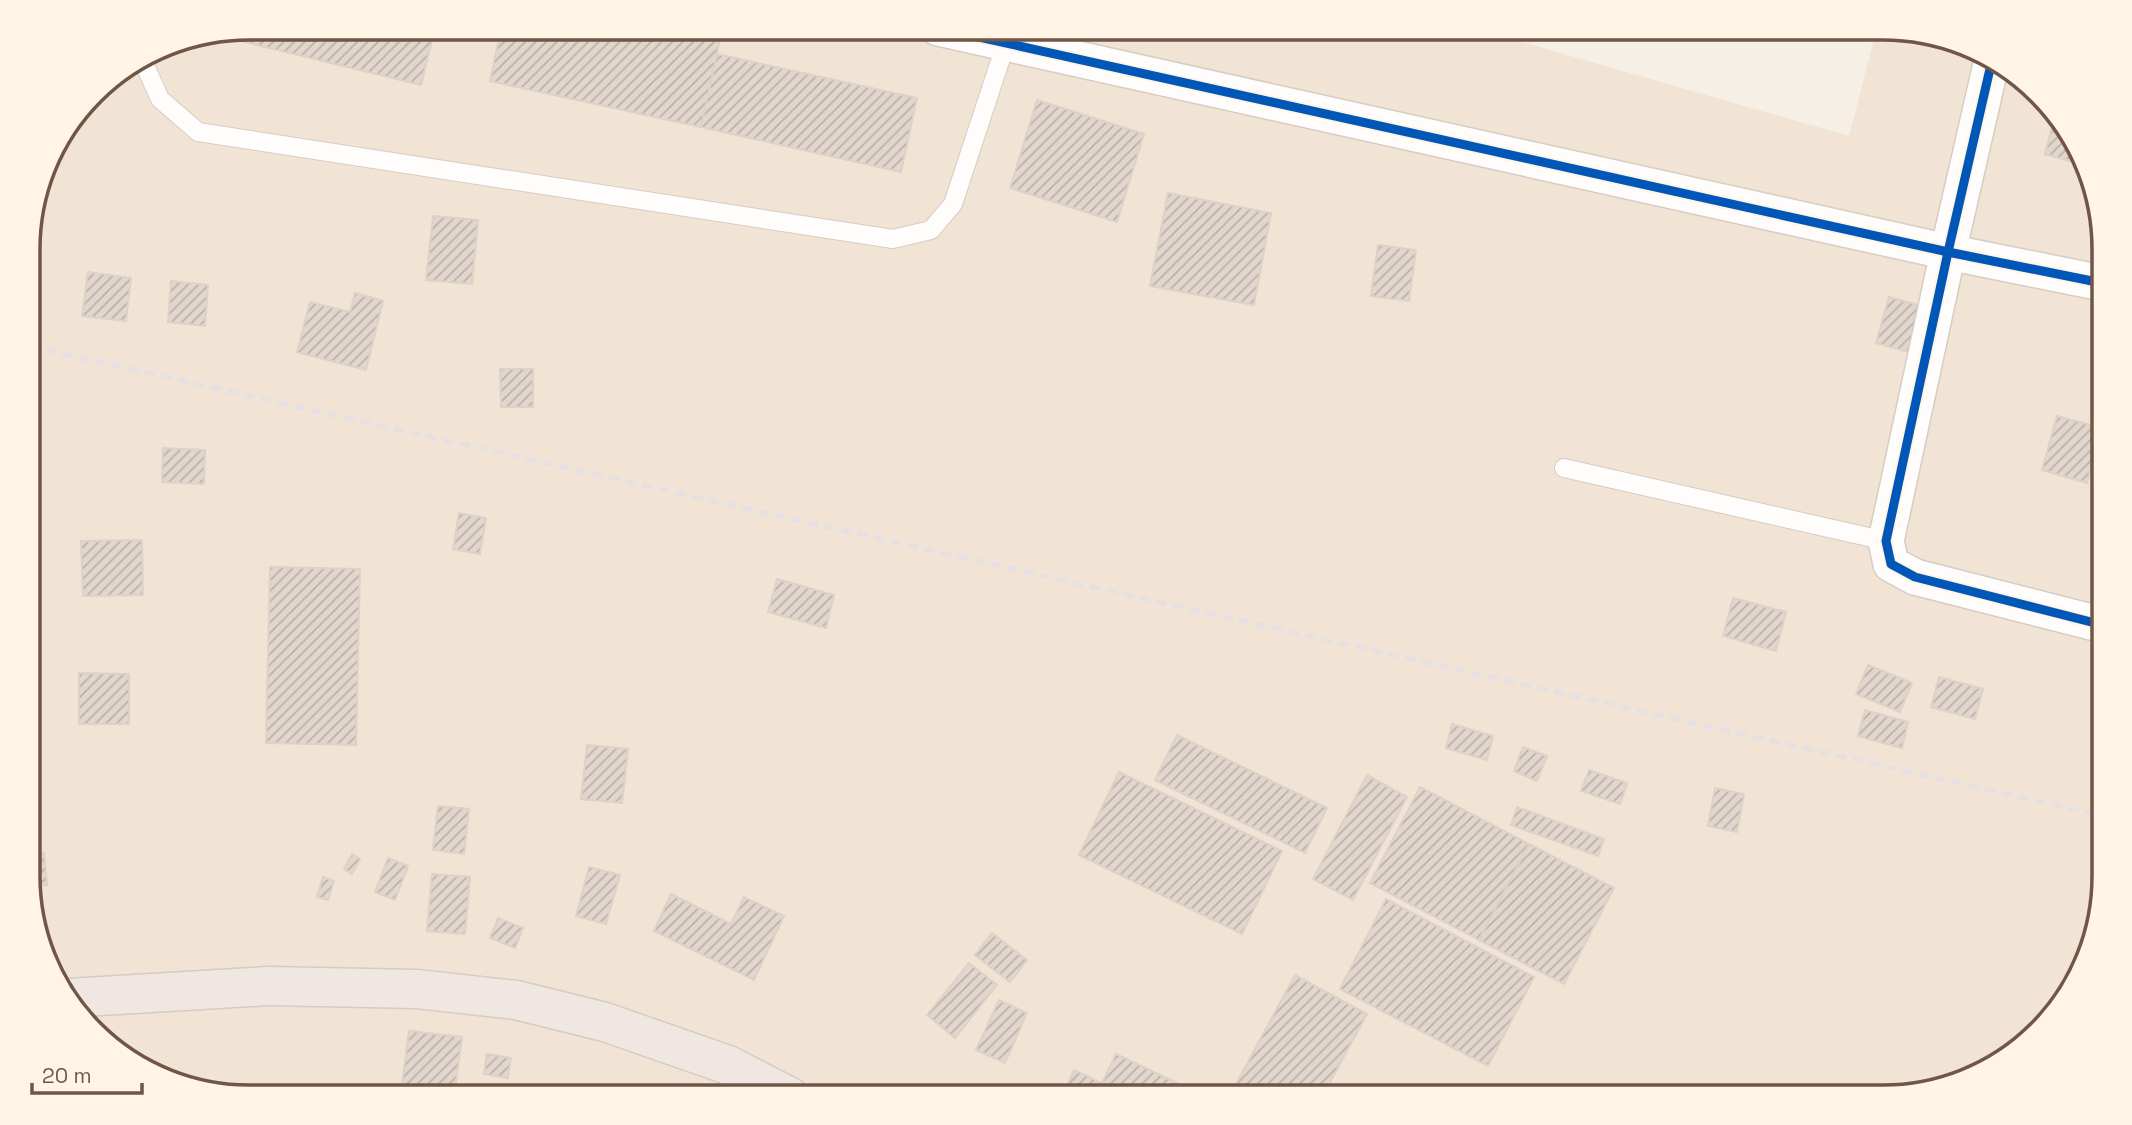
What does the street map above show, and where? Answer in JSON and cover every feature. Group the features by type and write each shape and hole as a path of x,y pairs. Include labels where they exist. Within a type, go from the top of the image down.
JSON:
{"highway":[{"path":"79,997 269,986 417,989 516,1000 605,1022 716,1060 765,1085"}],"street":[{"path":"995,41 1948,252 2092,281"},
{"path":"1990,70 1886,541 1891,564 1915,577 2092,622"}],"lane":[{"path":"146,68 160,99 198,132 893,239 931,230 953,204 1006,43"},
{"path":"1564,468 1886,541"}],"shaded area":[{"path":"1516,40 1849,136 1874,40 1910,42 1963,56 2010,83 2031,101 2049,122 2076,169 2090,222 2092,876 2088,917 2070,968 2057,992 2040,1014 1999,1050 1975,1063 1924,1081 1897,1084 249,1085 208,1081 182,1074 133,1050 92,1014 68,980 56,956 47,930 40,876 42,222 56,169 83,122 122,83 169,56 208,44 235,41"}],"building":[{"path":"241,41 432,41 421,85"},
{"path":"498,41 720,41 701,127 490,81"},
{"path":"717,54 917,98 901,172 701,127"},
{"path":"1037,100 1144,134 1117,222 1010,188"},
{"path":"2052,127 2072,162 2045,154"},
{"path":"1168,193 1271,213 1254,305 1150,286"},
{"path":"433,216 478,220 472,284 426,280"},
{"path":"1378,245 1416,250 1409,301 1371,296"},
{"path":"88,272 131,278 126,321 82,316"},
{"path":"171,281 208,285 205,326 168,322"},
{"path":"355,293 383,301 366,370 297,352 310,302 350,312"},
{"path":"1889,297 1925,307 1912,353 1876,343"},
{"path":"500,369 533,369 533,407 501,407"},
{"path":"2057,416 2092,425 2092,465 2087,483 2042,470"},
{"path":"163,448 205,450 204,484 162,482"},
{"path":"459,513 486,518 480,554 453,549"},
{"path":"142,540 143,595 83,596 81,541"},
{"path":"270,567 360,569 356,745 266,743"},
{"path":"777,579 834,595 826,628 768,612"},
{"path":"1733,598 1786,612 1776,651 1723,636"},
{"path":"1868,665 1912,683 1900,712 1856,694"},
{"path":"79,673 129,674 129,724 79,724"},
{"path":"1939,677 1983,689 1975,719 1931,707"},
{"path":"1865,710 1908,722 1902,748 1858,736"},
{"path":"1452,724 1493,736 1487,760 1446,748"},
{"path":"1177,735 1327,808 1305,853 1155,780"},
{"path":"587,745 628,749 622,803 581,799"},
{"path":"1523,747 1547,756 1537,781 1514,771"},
{"path":"1589,770 1627,783 1620,804 1581,791"},
{"path":"1119,772 1282,851 1242,934 1079,855"},
{"path":"1367,775 1407,797 1353,900 1313,879"},
{"path":"1420,787 1529,844 1479,940 1370,883"},
{"path":"1715,788 1744,794 1737,832 1708,826"},
{"path":"438,806 469,809 464,854 433,850"},
{"path":"1517,807 1604,839 1598,856 1511,825"},
{"path":"1529,844 1614,888 1564,984 1479,940"},
{"path":"40,853 44,853 47,885 41,886"},
{"path":"352,854 360,859 352,874 344,869"},
{"path":"388,858 408,866 395,900 375,892"},
{"path":"589,867 620,875 606,924 576,916"},
{"path":"432,874 470,877 465,934 427,931"},
{"path":"323,877 334,881 328,900 317,897"},
{"path":"671,894 731,924 744,897 784,916 754,980 654,931"},
{"path":"1386,899 1534,977 1488,1066 1340,989"},
{"path":"498,918 523,928 515,948 490,938"},
{"path":"992,933 1027,960 1010,982 975,955"},
{"path":"969,963 997,985 955,1038 927,1015"},
{"path":"1295,975 1367,1014 1329,1084 1236,1084"},
{"path":"999,1000 1027,1013 1005,1063 976,1050"},
{"path":"409,1031 462,1037 456,1085 402,1085"},
{"path":"487,1054 511,1058 508,1078 484,1074"},
{"path":"1116,1054 1177,1083 1068,1085 1074,1070 1102,1083"}],"railway":[{"path":"41,349 2092,813"}],"cycle path":[{"path":"995,41 1948,252 2092,281"},
{"path":"1990,70 1886,541 1891,564 1915,577 2092,622"}]}
